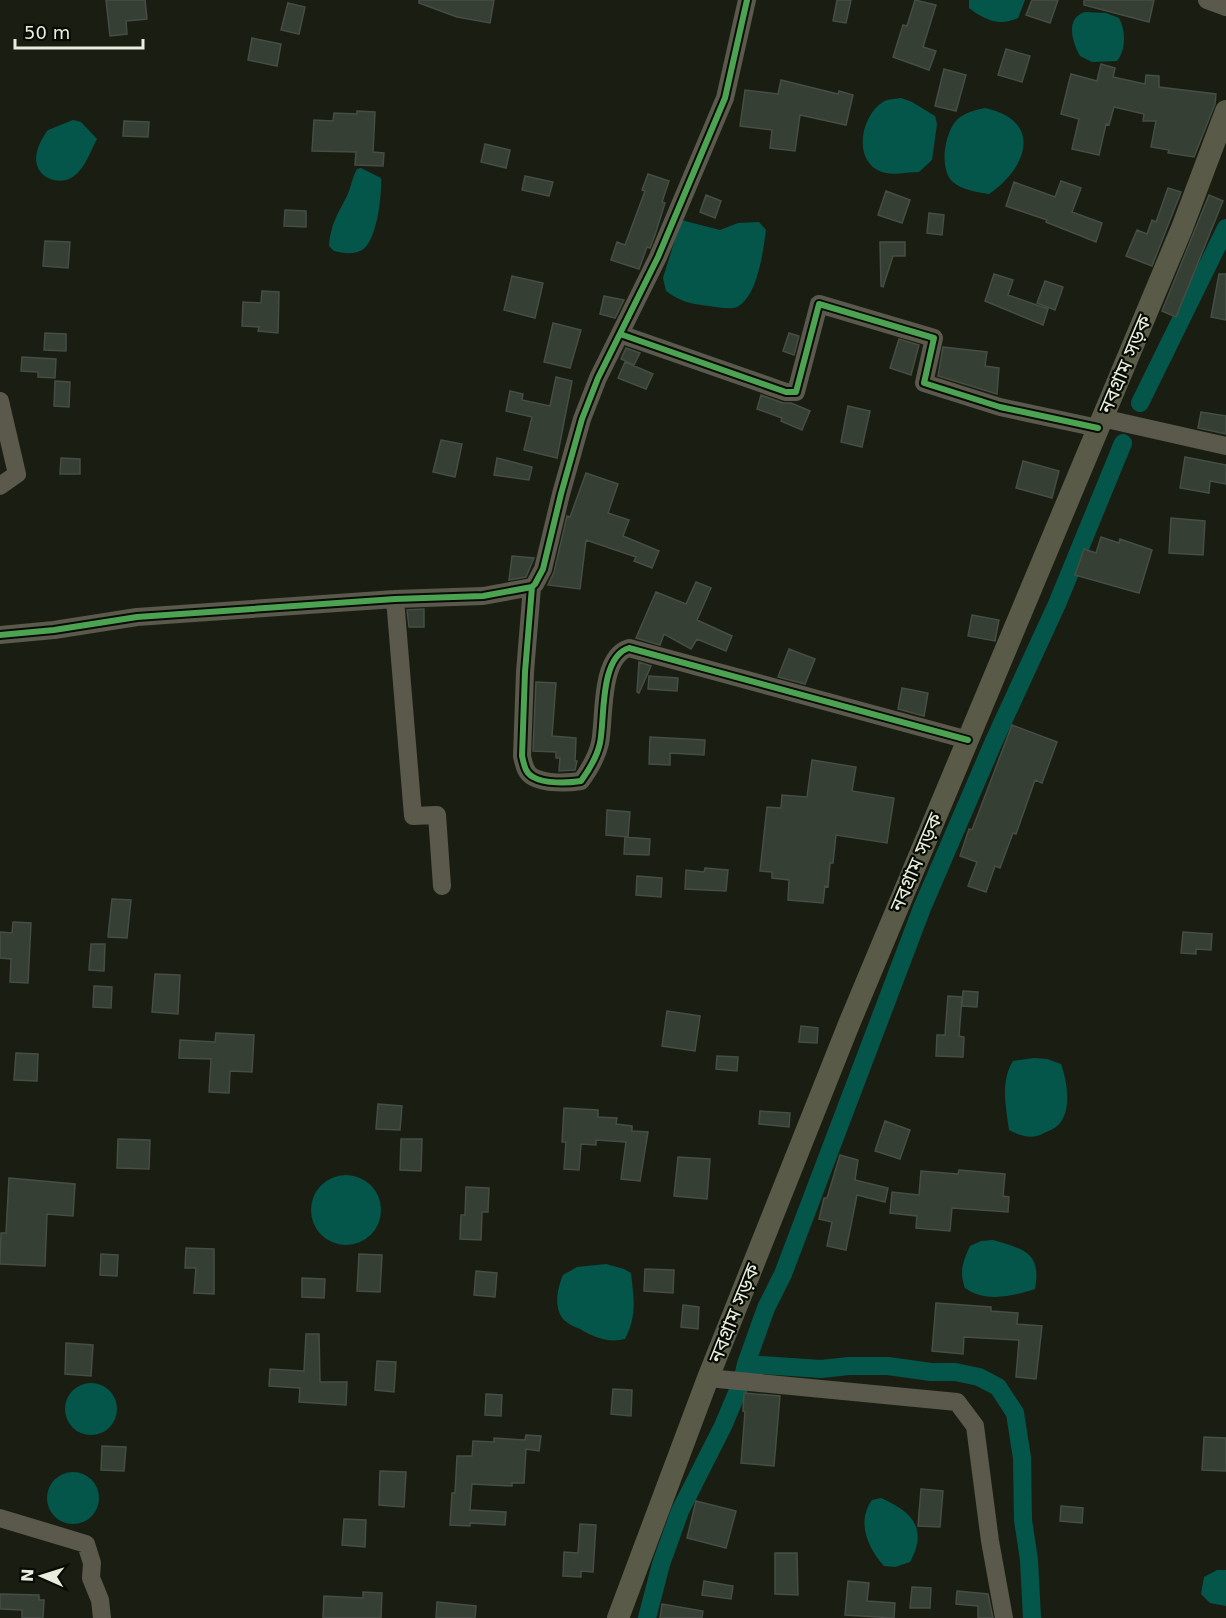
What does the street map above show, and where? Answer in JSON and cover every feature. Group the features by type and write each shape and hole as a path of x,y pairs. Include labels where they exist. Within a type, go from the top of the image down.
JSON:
{"main road":[{"name":"নবগ্রাম সড়ক","path":"618,1618 714,1379 849,1024 1182,228 1226,111"}],"street":[{"path":"0,635 54,630 137,617 395,599 483,596 532,587 536,584 543,569 582,419 658,257 725,98 747,0"},
{"path":"1207,0 1226,7"},
{"path":"620,334 786,392 796,392 819,304 934,338 924,383 1000,407 1226,446"},
{"path":"0,401 16,474 0,486"},
{"path":"532,587 525,672 522,756 524,768 532,777 570,783 581,782 591,766 600,743 603,701 612,666 623,650 629,648 968,740"},
{"path":"395,599 413,816 437,815 442,886"},
{"path":"714,1379 957,1402 975,1426 990,1541 1004,1618"},
{"path":"0,1518 86,1544 92,1563 91,1578 100,1600 102,1618"}],"water":[{"path":"969,0 1025,0 1018,18 998,22 987,19 969,8"},
{"path":"1085,12 1106,13 1119,18 1124,40 1117,61 1092,62 1080,56 1072,31 1075,19"},
{"path":"901,98 935,116 937,124 932,160 919,172 886,173 875,169 868,161 864,151 864,129 875,109 883,102"},
{"path":"985,108 1004,114 1016,123 1022,134 1023,146 1020,159 1013,171 989,194 965,189 953,182 948,176 945,159 947,140 954,123 965,114"},
{"path":"73,120 81,122 97,139 76,175 59,181 50,179 38,168 36,155 38,148 48,130"},
{"path":"361,168 381,178 381,195 375,228 367,245 359,252 334,251 329,246 333,226 355,172"},
{"path":"681,220 720,230 738,223 759,222 766,230 755,283 744,301 737,307 724,308 691,303 666,291 663,278"},
{"path":"1047,1059 1061,1064 1067,1105 1062,1120 1057,1126 1031,1137 1009,1130 1005,1086 1013,1061"},
{"path":"346,1175 359,1178 371,1185 378,1197 381,1210 378,1223 371,1235 359,1242 346,1245 333,1242 321,1235 314,1223 311,1210 314,1197 321,1185 333,1178"},
{"path":"993,1240 1013,1246 1028,1254 1036,1267 1035,1289 1009,1296 991,1297 973,1293 965,1288 962,1277 963,1267 970,1246 981,1241"},
{"path":"606,1264 631,1273 633,1315 625,1339 608,1340 591,1335 563,1319 558,1307 559,1287 563,1275 577,1267"},
{"path":"86,1383 96,1383 110,1390 117,1409 110,1428 96,1435 86,1435 76,1431 69,1424 65,1414 65,1404 69,1394 76,1387"},
{"path":"68,1472 78,1472 92,1479 99,1498 92,1517 78,1524 68,1524 58,1520 51,1513 47,1503 47,1493 51,1483 58,1476"},
{"path":"881,1498 902,1509 914,1523 917,1531 918,1540 910,1562 895,1567 884,1566 873,1551 866,1534 867,1508 872,1500"},
{"path":"1217,1570 1226,1570 1226,1606 1210,1603 1201,1594 1204,1577"}],"building":[{"path":"106,0 145,0 147,19 126,21 127,34 110,36"},
{"path":"419,0 494,0 490,23 457,17 419,3"},
{"path":"837,0 851,0 846,23 833,21"},
{"path":"915,0 936,5 923,47 936,51 929,70 893,57 903,25 907,26"},
{"path":"1032,0 1058,0 1050,23 1026,15"},
{"path":"1084,0 1154,0 1149,22 1084,5"},
{"path":"288,3 305,7 299,34 281,30"},
{"path":"252,38 281,44 277,66 248,60"},
{"path":"1006,49 1030,56 1022,82 998,75"},
{"path":"1101,64 1115,68 1113,77 1145,84 1146,75 1159,76 1159,87 1216,94 1215,104 1194,157 1168,153 1169,150 1151,147 1156,121 1143,121 1144,114 1114,107 1109,125 1106,124 1099,155 1072,149 1079,119 1061,114 1071,74 1097,81"},
{"path":"944,69 966,75 956,111 935,106"},
{"path":"781,80 838,94 839,91 853,95 846,125 800,115 795,151 770,148 772,130 740,126 745,90 778,94"},
{"path":"357,111 375,112 373,152 384,153 383,166 355,165 356,152 312,151 314,120 333,121 334,113 357,114"},
{"path":"124,121 149,122 148,137 123,136"},
{"path":"485,144 510,150 506,168 481,162"},
{"path":"648,174 669,181 655,235 650,248 647,247 639,269 611,260 617,242 625,245 645,191 642,190"},
{"path":"525,176 553,182 549,196 522,190"},
{"path":"1061,181 1081,188 1072,212 1102,223 1096,242 1046,222 1047,220 1006,206 1014,182 1055,197"},
{"path":"1168,188 1181,192 1152,266 1126,256 1137,230 1147,234 1152,220 1156,222"},
{"path":"886,191 910,200 902,223 878,215"},
{"path":"706,195 721,201 715,218 700,212"},
{"path":"1209,195 1223,201 1176,317 1162,311"},
{"path":"285,210 306,211 306,227 284,226"},
{"path":"929,213 944,215 942,235 927,233"},
{"path":"45,241 70,242 68,268 43,266"},
{"path":"880,242 905,242 905,256 893,256 883,287 881,286"},
{"path":"994,274 1013,280 1008,295 1048,309 1043,325 985,301"},
{"path":"1219,274 1226,274 1226,320 1211,317"},
{"path":"512,276 543,283 535,318 504,310"},
{"path":"1045,281 1063,287 1055,310 1037,303"},
{"path":"262,291 279,292 278,333 258,331 259,327 242,326 243,302 261,303"},
{"path":"604,296 624,300 615,318 600,314"},
{"path":"553,323 581,330 570,368 544,362"},
{"path":"45,333 66,334 66,351 44,350"},
{"path":"789,333 799,336 794,355 783,351"},
{"path":"899,339 919,345 911,375 890,368"},
{"path":"943,347 987,352 985,366 999,368 997,394 938,376"},
{"path":"626,348 640,353 634,365 621,359"},
{"path":"22,357 56,359 55,378 38,377 38,372 21,371"},
{"path":"625,362 653,374 646,389 618,378"},
{"path":"556,377 572,381 557,458 524,450 532,417 506,411 510,391 523,394 522,400 550,406"},
{"path":"55,381 70,382 69,407 54,406"},
{"path":"761,395 810,411 802,430 781,421 782,418 757,409"},
{"path":"848,406 870,411 862,447 841,442"},
{"path":"1201,412 1226,416 1226,434 1198,428"},
{"path":"441,440 462,444 455,477 433,472"},
{"path":"1185,457 1226,465 1226,484 1210,481 1209,493 1180,488"},
{"path":"61,458 80,459 80,474 60,474"},
{"path":"497,458 532,467 529,480 494,475"},
{"path":"1023,461 1059,471 1052,498 1016,488"},
{"path":"586,473 618,484 608,513 629,520 623,536 659,551 652,568 634,561 636,557 586,540 580,589 548,585 554,572 567,516 570,517"},
{"path":"1171,518 1205,521 1203,555 1169,553"},
{"path":"1101,537 1119,543 1120,539 1152,550 1139,593 1075,575 1084,549 1096,553"},
{"path":"512,556 534,558 526,577 509,580"},
{"path":"696,582 711,588 697,620 732,636 726,651 697,639 691,649 664,634 660,645 636,638 656,592 686,604"},
{"path":"424,609 424,627 409,627 407,610"},
{"path":"972,615 999,620 995,641 968,636"},
{"path":"789,649 815,659 805,684 778,677"},
{"path":"639,662 651,666 639,693 637,692"},
{"path":"649,676 678,678 677,691 648,689"},
{"path":"536,682 556,683 552,736 576,738 575,770 559,771 560,758 556,758 556,752 533,751"},
{"path":"902,688 928,693 924,716 898,709"},
{"path":"1012,725 1057,742 1042,783 1035,780 1016,834 1013,833 1000,868 995,866 986,892 968,886 977,862 960,856"},
{"path":"650,737 705,740 704,755 670,753 670,765 649,764"},
{"path":"812,760 856,767 852,791 894,798 887,843 836,835 833,863 830,863 828,887 825,886 823,903 788,900 789,880 772,878 772,872 760,871 767,807 781,808 782,795 807,797"},
{"path":"607,810 630,812 628,837 606,835"},
{"path":"625,837 650,839 649,855 624,854"},
{"path":"705,868 728,870 726,891 685,889 686,870 704,872"},
{"path":"637,876 662,878 661,897 636,895"},
{"path":"112,899 131,900 127,938 108,937"},
{"path":"13,922 31,923 28,983 10,982 11,959 0,958 0,932 12,933"},
{"path":"1183,932 1212,934 1211,950 1196,949 1196,954 1181,953"},
{"path":"91,944 105,944 104,971 89,970"},
{"path":"155,974 180,975 178,1014 152,1012"},
{"path":"94,986 112,987 111,1008 93,1007"},
{"path":"963,991 978,992 977,1007 962,1006"},
{"path":"948,996 962,997 959,1036 964,1037 963,1057 936,1056 937,1035 945,1035"},
{"path":"667,1011 700,1016 695,1051 662,1046"},
{"path":"801,1026 818,1028 817,1043 799,1042"},
{"path":"216,1033 254,1035 252,1072 230,1071 229,1093 209,1092 211,1059 179,1058 180,1040 215,1042"},
{"path":"16,1053 38,1054 37,1081 14,1080"},
{"path":"717,1056 738,1057 737,1071 716,1069"},
{"path":"378,1104 402,1106 400,1130 376,1129"},
{"path":"564,1108 598,1110 598,1117 617,1118 616,1124 632,1126 632,1131 648,1132 640,1181 621,1179 626,1142 596,1140 596,1145 581,1144 579,1170 564,1169 566,1142 562,1142"},
{"path":"760,1111 790,1113 789,1127 759,1124"},
{"path":"885,1121 910,1130 900,1159 875,1151"},
{"path":"118,1139 150,1140 149,1169 117,1168"},
{"path":"401,1139 422,1139 421,1171 400,1170"},
{"path":"840,1155 858,1160 855,1180 888,1188 885,1202 857,1195 846,1250 827,1246 832,1222 819,1219"},
{"path":"678,1157 710,1159 707,1199 674,1196"},
{"path":"959,1170 1005,1174 1003,1196 1009,1197 1008,1212 952,1208 950,1231 916,1228 917,1216 890,1213 892,1192 919,1195 921,1171 958,1174"},
{"path":"9,1178 75,1184 73,1216 47,1214 45,1266 0,1264 1,1233 6,1233"},
{"path":"466,1187 489,1188 488,1212 482,1212 481,1240 460,1239 461,1215 465,1215"},
{"path":"186,1248 214,1249 214,1294 194,1293 196,1268 185,1268"},
{"path":"101,1254 118,1255 117,1276 100,1275"},
{"path":"359,1254 382,1255 380,1292 357,1291"},
{"path":"645,1269 674,1270 673,1293 644,1291"},
{"path":"476,1271 497,1273 495,1297 474,1295"},
{"path":"302,1278 325,1279 324,1298 302,1297"},
{"path":"936,1303 991,1307 991,1311 1018,1313 1017,1324 1042,1326 1036,1379 1016,1377 1019,1340 964,1337 963,1354 932,1351"},
{"path":"683,1305 699,1307 698,1329 681,1327"},
{"path":"306,1334 319,1334 320,1382 347,1382 346,1405 299,1402 300,1388 269,1386 270,1369 304,1371"},
{"path":"66,1343 93,1345 91,1376 65,1374"},
{"path":"377,1361 396,1362 394,1392 375,1390"},
{"path":"613,1389 632,1390 631,1416 611,1414"},
{"path":"744,1393 780,1396 774,1466 741,1463 745,1412 743,1411"},
{"path":"486,1394 502,1395 501,1416 485,1415"},
{"path":"526,1435 541,1436 539,1451 526,1449 524,1483 512,1483 512,1486 472,1484 470,1510 506,1512 505,1525 470,1523 470,1526 450,1525 457,1456 472,1456 473,1441 494,1442 494,1438 525,1440"},
{"path":"1204,1437 1226,1438 1226,1471 1202,1470"},
{"path":"102,1446 126,1447 124,1471 101,1470"},
{"path":"380,1471 406,1472 404,1507 379,1505"},
{"path":"921,1489 943,1491 940,1527 918,1526"},
{"path":"696,1501 736,1511 726,1548 687,1538"},
{"path":"1061,1506 1083,1508 1082,1523 1060,1521"},
{"path":"344,1519 366,1520 365,1547 342,1545"},
{"path":"580,1524 596,1525 593,1572 581,1571 581,1577 563,1576 564,1552 578,1553"},
{"path":"775,1553 797,1553 798,1595 775,1594"},
{"path":"704,1581 733,1586 731,1599 702,1595"},
{"path":"848,1581 869,1583 867,1601 895,1603 894,1618 845,1615"},
{"path":"912,1587 931,1588 930,1608 910,1608"},
{"path":"957,1591 988,1594 993,1618 978,1618 978,1606 956,1604"},
{"path":"363,1592 382,1593 381,1618 323,1618 324,1596 363,1598"},
{"path":"0,1594 39,1595 39,1600 44,1600 43,1618 22,1618 22,1610 0,1609"},
{"path":"437,1602 476,1606 475,1618 436,1618"},
{"path":"662,1604 703,1611 702,1618 660,1618"}],"waterway":[{"path":"1140,403 1226,228"},
{"path":"647,1618 661,1564 680,1511 723,1426 742,1381 766,1308 783,1274 922,908 994,741 1057,604 1123,443"},
{"path":"746,1364 821,1369 888,1366 931,1372 955,1372 979,1377 998,1387 1015,1413 1022,1458 1023,1520 1029,1560 1032,1618"}],"cycle path":[{"path":"0,635 54,630 137,617 395,599 483,596 532,587 543,569 582,419 598,378 658,257 725,98 747,0"},
{"path":"620,334 786,392 796,392 819,304 934,338 924,383 1000,407 1098,428"},
{"path":"532,587 525,672 522,756 528,773 538,779 550,782 570,782 581,781 584,777 595,758 600,743 608,676 619,654 629,648 968,740"}]}
